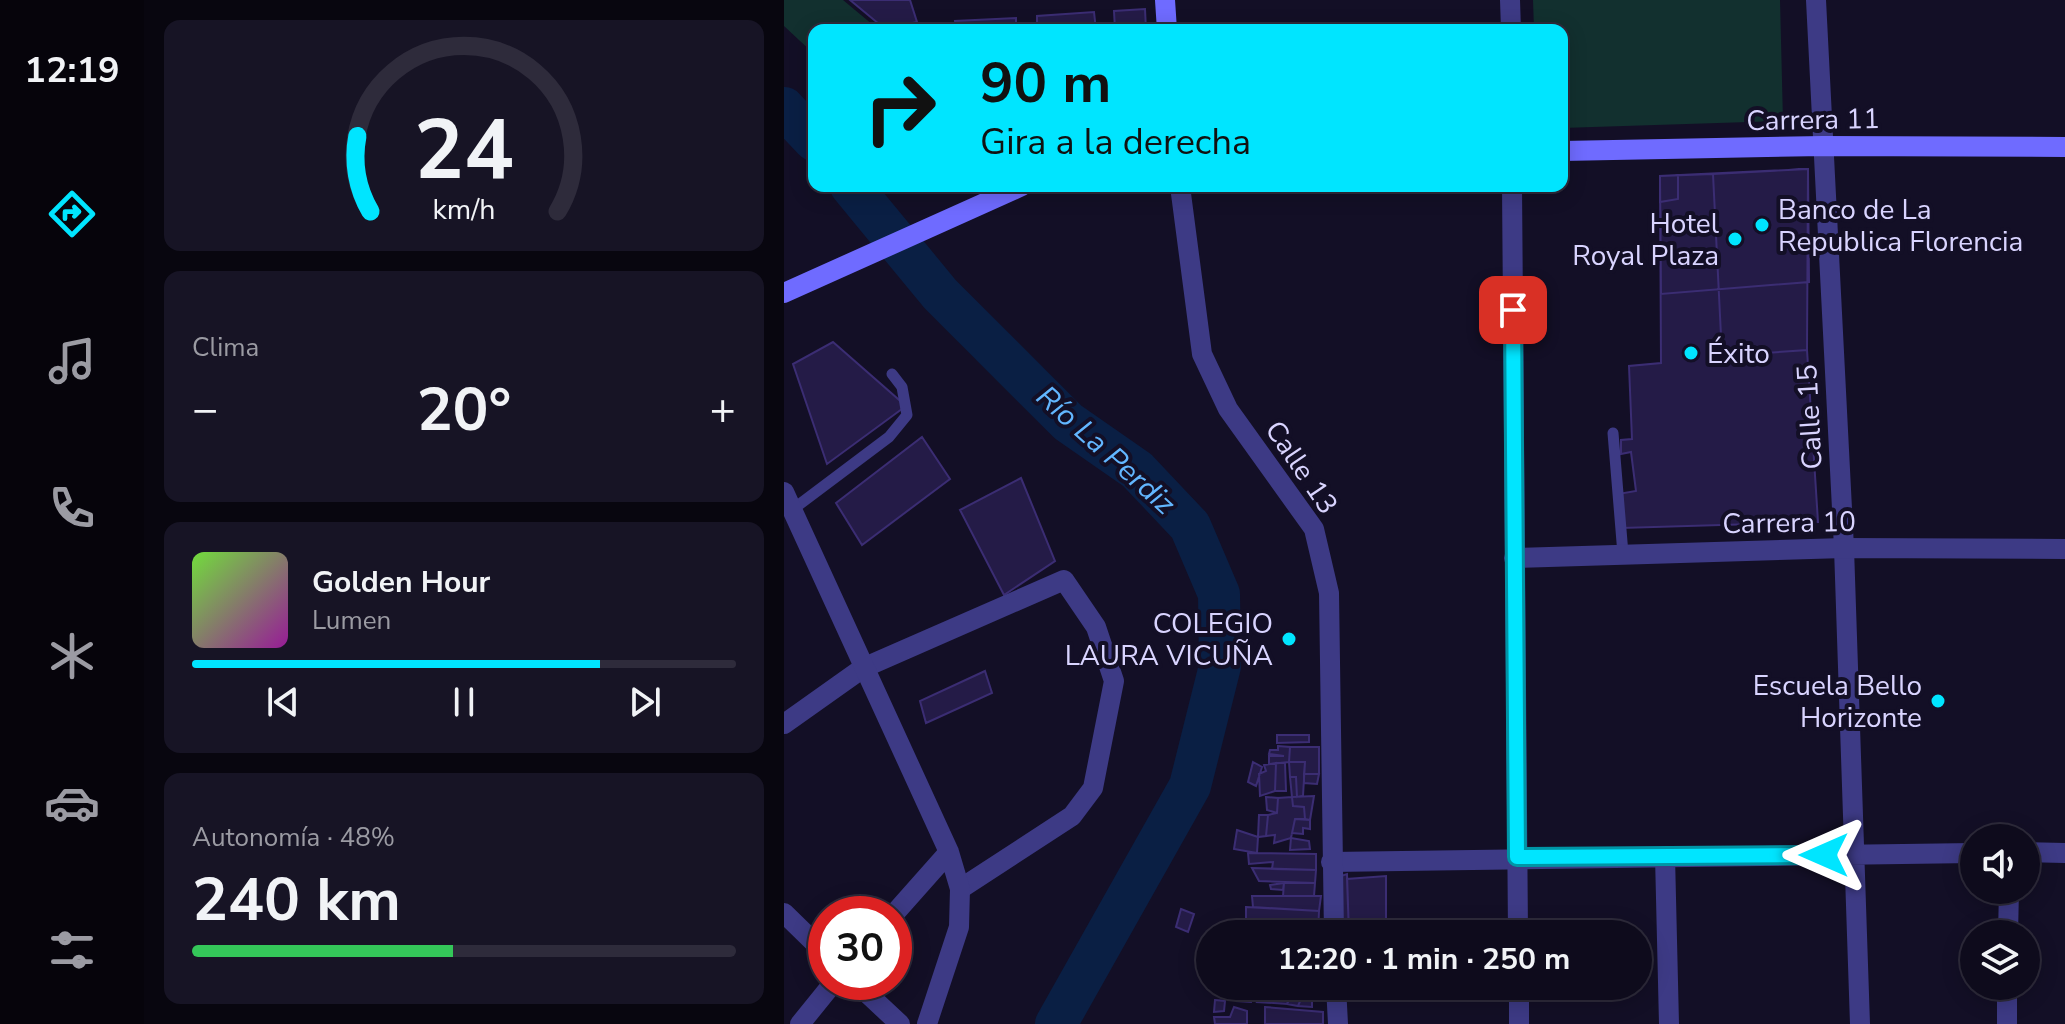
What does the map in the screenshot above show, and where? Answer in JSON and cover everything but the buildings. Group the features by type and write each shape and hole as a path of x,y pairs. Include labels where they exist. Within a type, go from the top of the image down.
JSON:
{"main road":[{"name":"Carrera 11","path":"1568,151 1823,146 2065,147"},
{"path":"784,293 1009,192"}],"street":[{"path":"1510,0 1511,24"},
{"name":"Calle 15","path":"1816,0 1844,548 1860,1024"},
{"name":"Calle 13","path":"1181,192 1202,354 1228,409 1314,529 1329,593 1333,920"},
{"path":"1512,192 1518,920"},
{"path":"788,501 949,852 960,889 959,927 927,1024"},
{"name":"Carrera 10","path":"1514,558 1844,548 2065,549"},
{"path":"784,724 863,668 1064,580 1096,627 1114,681 1093,788 1072,816 960,889"},
{"path":"910,896 949,852"},
{"path":"2040,852 2065,853"},
{"path":"1331,862 1960,853"},
{"path":"1665,856 1669,1024"},
{"path":"784,913 808,936"},
{"path":"800,1024 819,1000"},
{"path":"874,1000 900,1024"},
{"path":"1337,1000 1338,1024"},
{"path":"1519,1000 1519,1024"},
{"path":"2007,1000 2007,1024"}],"lane":[{"path":"788,501 901,424 907,415 902,387 892,374"},
{"path":"1613,433 1623,554"}],"green space":[{"path":"784,0 843,0 872,24 808,24 808,48 784,26"},
{"path":"1533,0 1780,0 1783,121 1568,128 1568,24 1534,24"}],"waterway":[{"name":"Río La Perdiz","path":"784,108 808,134"},
{"name":"Río La Perdiz","path":"856,192 940,294 1068,422 1137,470 1190,526 1219,594 1220,666 1190,786 1056,1024"}],"place":[{"name":"Banco de La Republica Florencia","path":"1762,225"},
{"name":"Hotel Royal Plaza","path":"1735,239"},
{"name":"Éxito","path":"1691,353"},
{"name":"COLEGIO LAURA VICUÑA","path":"1289,639"},
{"name":"Escuela Bello Horizonte","path":"1938,701"}],"route":[{"path":"1513,310 1517,857 1824,855"}]}
